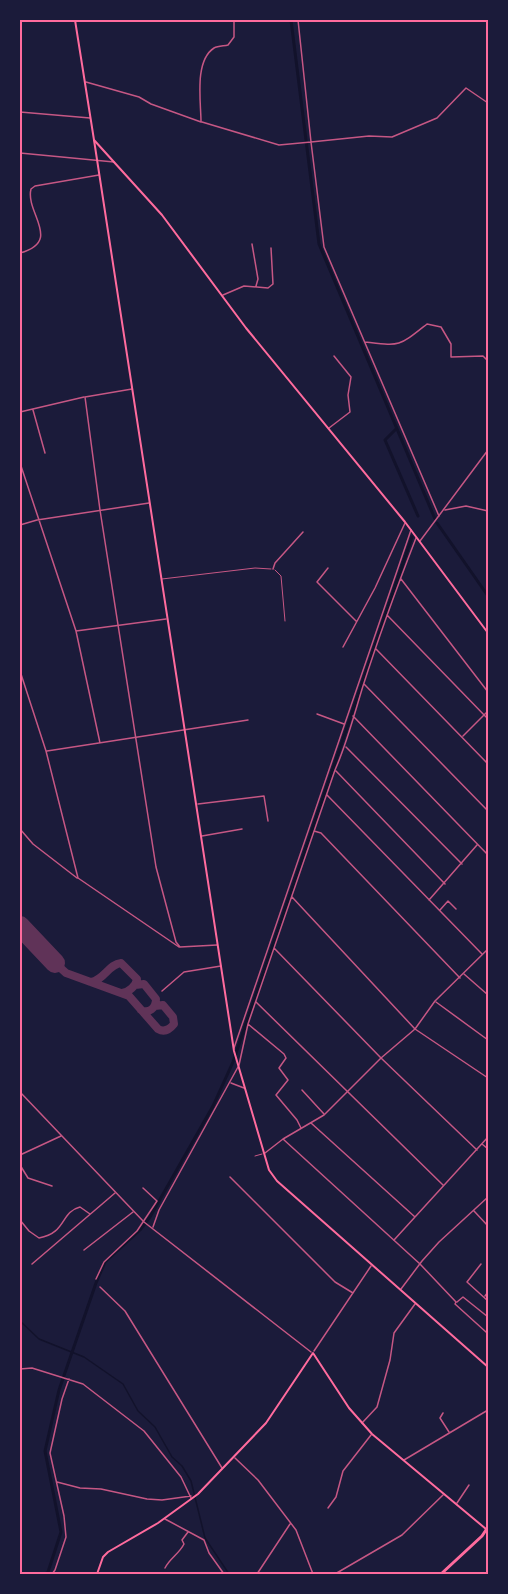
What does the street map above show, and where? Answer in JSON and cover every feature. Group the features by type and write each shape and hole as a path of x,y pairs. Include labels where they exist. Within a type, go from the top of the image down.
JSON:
{"highway":[{"path":"441,1575 488,1529"}],"main road":[{"path":"75,20 234,1050 269,1170 277,1181 489,1367"},
{"path":"94,140 162,215 222,295 405,522 489,633"},
{"path":"97,1575 103,1557 108,1552 165,1519 198,1494 235,1458 266,1423 313,1353 361,1424 443,1495 488,1529"}],"street":[{"path":"201,122 200,74 206,59 215,48 228,45 234,37 234,20"},
{"path":"298,20 324,247 439,516"},
{"path":"85,82 139,97 151,104 201,122 279,145 369,136 392,136 437,118 466,88 489,103"},
{"path":"20,112 91,118"},
{"path":"20,153 114,162"},
{"path":"20,253 27,251 40,239 42,232 30,196 31,189 65,179 100,175"},
{"path":"252,244 258,279 256,287"},
{"path":"222,295 244,286 268,288 273,285 271,248"},
{"path":"364,342 395,346 405,342 427,324 441,327 451,344 452,357 483,356 489,361"},
{"path":"329,428 350,412 348,395 351,377 334,356"},
{"path":"20,412 132,389"},
{"path":"85,397 100,510 156,867 180,947"},
{"path":"33,409 45,453"},
{"path":"420,542 489,450"},
{"path":"20,463 37,520 76,631 100,743"},
{"path":"20,525 37,520 150,503"},
{"path":"444,510 466,506 489,511"},
{"path":"344,647 375,588 405,522"},
{"path":"234,1050 411,530"},
{"path":"273,569 275,563 303,532"},
{"path":"152,1227 159,1210 231,1082 238,1064 255,1002 335,770 346,746 363,684 400,578 417,538"},
{"path":"328,568 317,582 357,621"},
{"path":"400,578 489,692"},
{"path":"387,615 489,719"},
{"path":"76,631 167,619"},
{"path":"376,648 489,764"},
{"path":"20,671 46,751 78,878"},
{"path":"363,684 489,811"},
{"path":"462,737 489,711"},
{"path":"317,714 345,725"},
{"path":"353,716 489,855"},
{"path":"46,751 248,720"},
{"path":"346,746 462,864"},
{"path":"335,770 444,884"},
{"path":"327,795 482,955"},
{"path":"196,804 264,796 268,821"},
{"path":"20,829 33,844 78,878 180,947 218,945"},
{"path":"200,836 242,829"},
{"path":"314,831 321,832 460,978"},
{"path":"429,900 478,844"},
{"path":"291,897 415,1029 489,1078"},
{"path":"439,910 448,901 456,909"},
{"path":"274,948 381,1058 477,1150"},
{"path":"264,1153 325,1114 381,1058 415,1029 435,1001 489,949"},
{"path":"485,952 489,955"},
{"path":"162,992 184,972 221,966"},
{"path":"464,974 489,995"},
{"path":"435,1001 489,1040"},
{"path":"255,1002 443,1185"},
{"path":"248,1024 284,1054 286,1058 279,1068 288,1080 276,1095 297,1120 301,1129"},
{"path":"231,1082 246,1088"},
{"path":"302,1090 325,1114"},
{"path":"20,1092 144,1222 313,1353 372,1265"},
{"path":"311,1123 415,1216"},
{"path":"20,1155 61,1136"},
{"path":"394,1240 489,1137"},
{"path":"283,1139 420,1264 456,1302 455,1304 486,1332 489,1330"},
{"path":"482,1144 489,1149"},
{"path":"20,1165 28,1178 52,1186"},
{"path":"230,1178 335,1282 353,1293"},
{"path":"96,1279 104,1262 137,1231 157,1201 143,1188"},
{"path":"32,1264 116,1193"},
{"path":"400,1290 439,1242 489,1197"},
{"path":"20,1220 39,1238 46,1237 62,1226 71,1209 80,1207 91,1214"},
{"path":"474,1211 489,1226"},
{"path":"84,1250 134,1212"},
{"path":"481,1263 467,1281 489,1301"},
{"path":"100,1287 125,1311 222,1469"},
{"path":"484,1297 489,1293"},
{"path":"456,1302 463,1297 489,1317"},
{"path":"361,1424 377,1407 390,1360 394,1333 416,1303"},
{"path":"20,1369 32,1368 83,1384 144,1431 181,1477 192,1498 147,1499 56,1482"},
{"path":"51,1575 55,1570 66,1537 64,1516 50,1453 62,1399 69,1379"},
{"path":"403,1461 489,1410"},
{"path":"443,1413 440,1418 450,1432"},
{"path":"328,1508 336,1497 343,1471 372,1434"},
{"path":"235,1458 258,1480 296,1530 313,1575"},
{"path":"456,1504 469,1485"},
{"path":"335,1575 402,1535 443,1495"},
{"path":"165,1519 204,1540 209,1553 224,1575"},
{"path":"257,1575 290,1523"},
{"path":"165,1569 169,1560 181,1550 184,1544 182,1540 189,1531"}],"lane":[{"path":"161,579 255,568 273,569 281,576 285,621"},
{"path":"255,1156 264,1153"}],"waterway":[{"path":"291,20 319,244 435,519"},
{"path":"396,429 385,440 418,516"},
{"path":"437,523 488,596"},
{"path":"45,1574 48,1572 61,1532 45,1451 59,1390 96,1283 105,1262 140,1230 150,1217 213,1106 233,1062 412,537"},
{"path":"20,1321 39,1339 84,1357 123,1384 138,1411 155,1427 172,1457 182,1466 191,1481 205,1538 229,1574"}],"taxiway":[{"path":"55,963 66,973 129,996 158,1029 163,1031 169,1029 174,1024 173,1017 163,1005 155,1006"},
{"path":"91,982 96,981 113,966 121,963 137,979 132,988 122,993"},
{"path":"135,985 144,984 156,999 152,1009 141,1010"}],"runway":[{"path":"20,926 55,963"}]}
